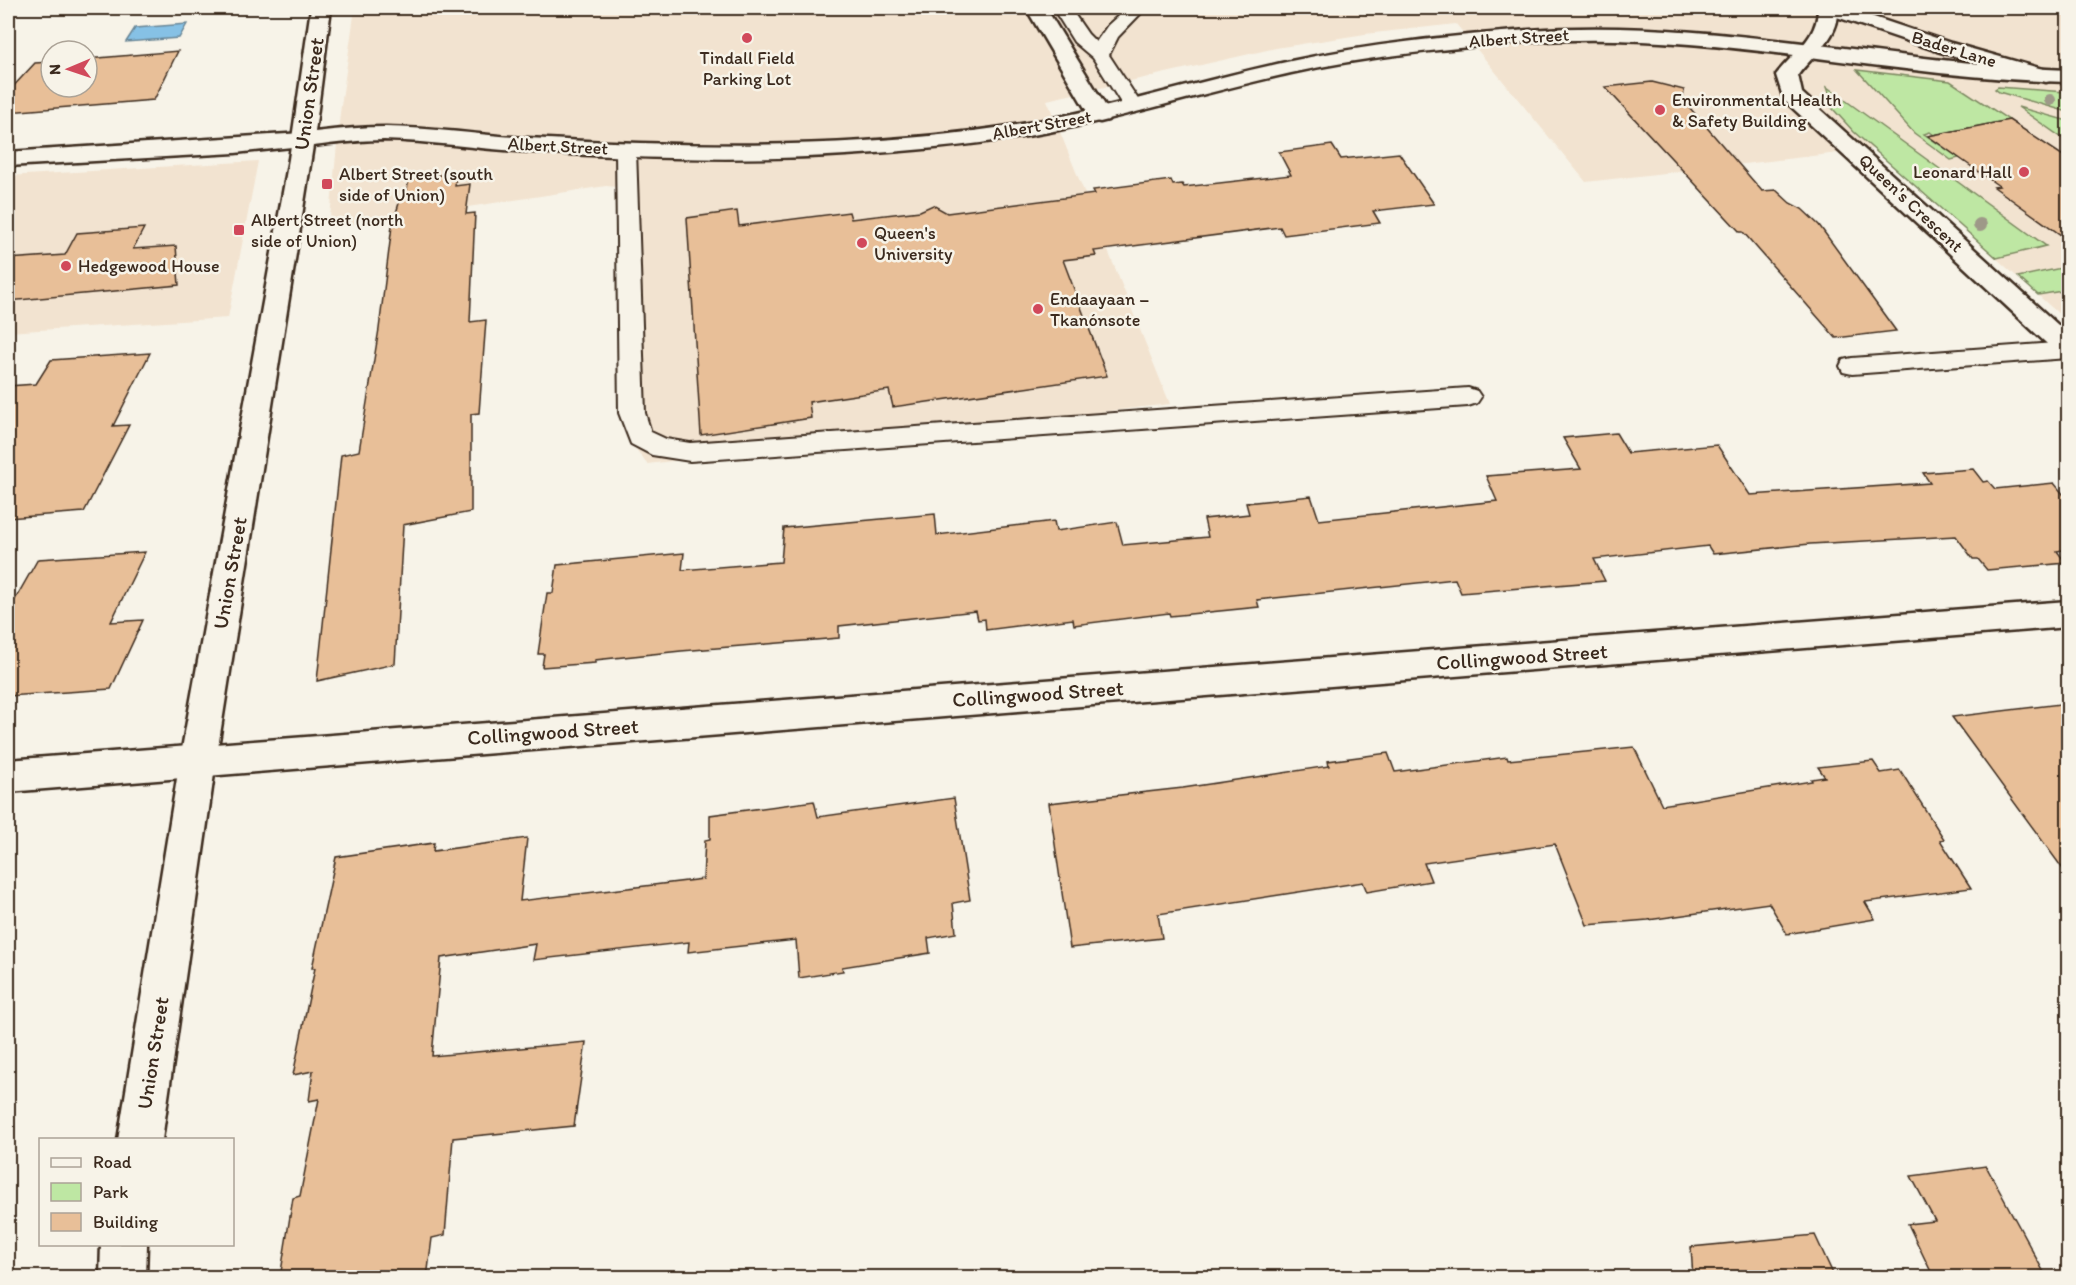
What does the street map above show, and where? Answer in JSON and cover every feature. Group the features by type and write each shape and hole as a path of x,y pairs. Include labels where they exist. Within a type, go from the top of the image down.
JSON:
{"main road":[{"name":"Union Street","path":"140,1138 198,760 303,140 321,8"},
{"path":"1036,8 1100,115"},
{"path":"1809,51 1830,21 1828,8"},
{"name":"Bader Lane","path":"1828,8 1944,47 2046,76"},
{"name":"Albert Street","path":"8,159 235,146 386,134 626,150 778,152 838,149 1014,131 1100,115 1262,73 1337,58 1413,47 1512,37 1586,34 1672,36 1967,70 2068,76"},
{"name":"Queen's Crescent","path":"1809,51 1794,64 1787,75 1792,94 2068,349"},
{"name":"Collingwood Street","path":"8,776 2068,615"},
{"path":"123,1278 124,1246"}],"lane":[{"path":"1100,55 1103,44 1115,27 1137,8"},
{"path":"1064,10 1081,38 1100,55 1132,107"},
{"path":"626,150 632,413 640,437 661,448 690,452 1468,396"},
{"path":"1852,366 2068,349"}],"shaded area":[{"name":"Queen's University","path":"355,8 2068,8 2068,322 1873,149 1586,182 1456,24 1365,34 1276,48 1047,100 1170,404 647,464 627,437 617,187 606,186 329,228 340,113"},
{"path":"258,161 228,318 8,332 8,176"}],"green space":[{"path":"1857,70 1950,81 2009,120 1934,135 1930,132 1924,134 1959,158 1951,160 1914,133"},
{"path":"1827,87 2046,246 1997,258 1854,132 1823,98 1831,98"},
{"path":"1998,87 2066,92 2068,93 2068,112 1999,92 1995,89"},
{"path":"2018,107 2068,121 2068,142"},
{"path":"2066,267 2068,269 2068,290 2038,295 2018,277"}],"water":[{"path":"187,24 179,38 126,42 135,28"}],"building":[{"path":"178,51 154,100 8,112 8,92 35,63 39,63 39,99 99,99 99,58"},
{"path":"1652,82 1684,90 1683,100 1762,191 1776,190 1819,225 1896,331 1836,338 1743,232 1740,232 1605,87"},
{"name":"Leonard Hall","path":"2009,120 2068,159 2068,240 1994,187 1999,186 1928,136"},
{"path":"1332,145 1341,159 1399,153 1434,204 1373,211 1380,223 1284,235 1280,227 1094,251 1096,256 1063,260 1107,376 893,407 889,390 809,402 811,418 701,435 687,218 737,211 739,226 849,212 851,219 920,211 933,205 947,213 1095,194 1093,190 1171,180 1173,185 1182,184 1184,187 1291,175 1279,152"},
{"path":"456,173 455,186 470,184 466,214 475,213 470,322 486,320 479,413 471,414 471,512 403,525 395,664 317,681 341,455 359,451 379,329 392,226 400,200 405,200 409,179"},
{"name":"Hedgewood House","path":"144,228 133,249 176,246 179,285 8,301 8,259 65,255 77,233"},
{"path":"150,353 113,426 129,425 84,512 8,518 8,386 36,384 51,360"},
{"path":"1616,433 1628,453 1717,445 1750,495 1930,483 1923,473 1973,469 1983,482 1988,481 1995,489 2054,483 2068,500 2068,549 2057,551 2066,563 1987,570 1978,559 1973,559 1956,536 1810,544 1713,554 1708,546 1594,559 1605,581 1461,593 1455,579 1257,600 1259,607 1170,616 1169,613 1074,625 1073,619 986,630 985,619 978,620 976,611 839,626 839,638 681,651 595,660 595,663 542,667 544,654 538,654 547,593 553,593 557,565 684,553 682,570 781,562 784,528 935,514 937,535 1054,521 1056,531 1117,522 1123,545 1208,537 1204,519 1249,514 1246,503 1311,496 1319,520 1497,501 1486,476 1581,469 1563,438"},
{"path":"145,552 111,622 143,620 111,689 8,696 8,612 38,559"},
{"path":"2068,703 2068,876 1952,717"},
{"path":"1634,747 1662,805 1825,777 1818,767 1873,761 1881,773 1900,770 1944,839 1940,840 1971,888 1865,902 1875,919 1787,934 1769,903 1648,920 1587,925 1555,844 1424,863 1431,881 1367,892 1363,882 1158,914 1162,938 1070,948 1049,803 1183,788 1329,766 1328,761 1388,753 1395,772 1507,757 1508,760"},
{"path":"954,798 970,900 953,903 956,933 928,938 930,953 842,967 843,971 799,978 796,940 688,952 689,942 533,960 536,944 441,958 432,1056 586,1042 574,1126 453,1138 445,1235 432,1238 427,1278 280,1278 293,1198 300,1196 319,1099 309,1101 313,1071 293,1075 315,968 312,968 336,857 434,843 433,851 527,838 520,901 703,879 705,840 710,839 710,815 814,801 818,817"},
{"path":"1986,1166 2047,1278 1934,1278 1908,1224 1935,1221 1911,1176"},
{"path":"1815,1235 1835,1278 1693,1278 1691,1247"}],"place":[{"name":"Tindall Field Parking Lot","path":"747,38"},
{"name":"Environmental Health & Safety Building","path":"1660,110"},
{"name":"Leonard Hall","path":"2024,172"},
{"name":"Albert Street (south side of Union)","path":"327,184"},
{"name":"Albert Street (north side of Union)","path":"239,230"},
{"name":"Queen's University","path":"862,243"},
{"name":"Hedgewood House","path":"66,266"},
{"name":"Endaayaan – Tkanónsote","path":"1038,309"}]}
